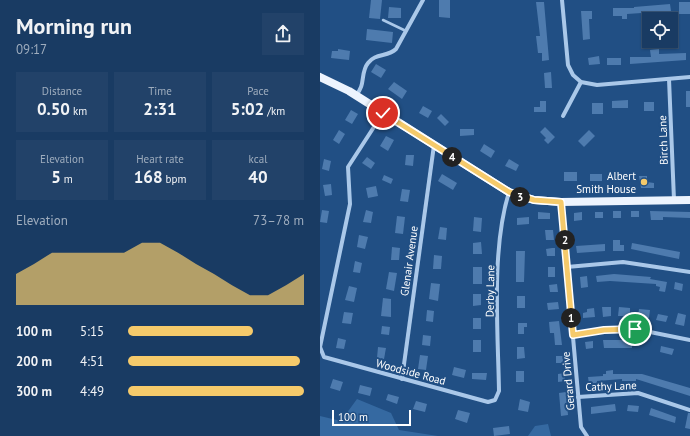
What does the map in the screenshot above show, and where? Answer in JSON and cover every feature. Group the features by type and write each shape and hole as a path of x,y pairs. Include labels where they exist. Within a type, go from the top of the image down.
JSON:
{"main road":[{"path":"320,77 356,96 509,192 534,200 561,202 690,200"}],"street":[{"path":"356,96 362,88 367,63 375,57 393,52 423,0"},
{"path":"562,0 568,65 573,75 581,82 592,85 690,77"},
{"name":"Birch Lane","path":"670,79 674,200"},
{"path":"563,116 581,82"},
{"path":"320,347 350,204 348,167 383,113"},
{"name":"Glenair Avenue","path":"402,379 434,146"},
{"name":"Derby Lane","path":"499,391 498,299 500,232 509,192"},
{"name":"Gerard Drive","path":"561,202 581,427 587,436"},
{"path":"567,267 623,262 690,272"},
{"path":"573,335 604,330 635,329 690,340"},
{"name":"Woodside Road","path":"320,347 321,354 327,359 488,402 495,400 499,391"},
{"name":"Cathy Lane","path":"578,397 638,394 690,410"}],"lane":[{"path":"383,20 406,31"}],"shaded area":[{"path":"357,399 391,413 399,430 438,436 320,436 320,416 341,421"},
{"path":"548,424 551,436 528,436 535,426"}],"building":[{"path":"371,0 382,0 380,19 369,18"},
{"path":"439,0 450,0 450,18 439,17"},
{"path":"536,2 544,2 549,60 542,61 542,53 538,53 536,36 540,36"},
{"path":"679,2 690,2 690,14 679,14"},
{"path":"670,4 671,11 627,14 627,19 622,19 622,16 613,16 613,8"},
{"path":"389,7 401,8 401,18 388,18"},
{"path":"581,11 592,11 592,19 589,19 590,39 583,40"},
{"path":"367,29 393,32 392,43 366,40"},
{"path":"338,49 350,51 349,60 331,58 332,51 338,51"},
{"path":"659,49 659,54 686,53 686,60 630,64 630,57 651,57 650,50"},
{"path":"599,56 600,64 589,65 588,58"},
{"path":"607,58 621,58 621,65 607,65"},
{"path":"376,64 386,70 381,78 371,72"},
{"path":"551,72 552,88 545,88 544,73"},
{"path":"394,82 407,91 402,99 388,89"},
{"path":"686,91 690,91 690,107 686,107"},
{"path":"628,100 628,108 612,108 612,101"},
{"path":"540,101 546,101 546,112 534,112 534,107 540,107"},
{"path":"644,102 654,102 654,111 644,111"},
{"path":"592,103 603,103 603,114 592,114"},
{"path":"423,106 432,111 428,118 419,113"},
{"path":"351,110 358,114 352,124 345,120"},
{"path":"441,114 449,122 445,126 437,118"},
{"path":"545,127 555,137 548,144 544,140 546,138 540,132"},
{"path":"460,129 474,129 474,135 460,136"},
{"path":"339,130 345,134 339,144 333,140"},
{"path":"589,130 595,136 584,147 578,141"},
{"path":"386,136 394,140 388,151 380,146"},
{"path":"484,144 495,151 491,158 480,151"},
{"path":"406,155 414,155 413,166 405,165"},
{"path":"367,157 375,163 371,169 362,163"},
{"path":"324,159 331,161 329,171 322,169"},
{"path":"509,159 519,165 516,171 505,166"},
{"path":"564,172 577,172 577,181 564,181"},
{"path":"442,174 457,183 453,190 438,181"},
{"path":"590,174 602,174 602,181 590,181"},
{"path":"384,175 393,179 391,184 382,180"},
{"name":"Albert Smith House","path":"639,176 647,176 647,182 654,183 654,188 641,188"},
{"path":"331,184 332,195 325,196 323,185"},
{"path":"376,186 378,196 368,198 366,188"},
{"path":"402,189 410,190 408,202 400,201"},
{"path":"322,210 329,211 327,223 320,222"},
{"path":"366,210 373,212 371,223 363,222"},
{"path":"613,211 621,211 621,218 613,218"},
{"path":"631,211 639,211 639,217 631,217"},
{"path":"650,211 690,212 690,218 663,217 663,220 651,220"},
{"path":"538,212 550,213 550,219 538,219"},
{"path":"582,212 582,220 574,221 574,213"},
{"path":"595,212 603,212 603,218 595,218"},
{"path":"397,216 405,217 403,234 395,233"},
{"path":"474,217 482,218 481,232 473,231"},
{"path":"529,217 529,224 517,225 517,218"},
{"path":"440,227 447,228 446,240 438,239"},
{"path":"545,230 553,230 554,240 546,240"},
{"path":"359,235 368,237 365,249 357,247"},
{"path":"613,240 620,240 620,245 624,245 624,251 613,251"},
{"path":"481,242 482,254 473,254 473,243"},
{"path":"632,243 680,252 679,259 631,249"},
{"path":"605,244 605,251 577,253 576,246"},
{"path":"392,247 400,248 399,260 391,260"},
{"path":"555,248 555,256 547,256 546,249"},
{"path":"516,251 525,251 524,282 516,282"},
{"path":"434,255 442,256 441,269 433,269"},
{"path":"355,261 362,263 360,273 353,272"},
{"path":"473,267 482,267 482,284 473,284"},
{"path":"548,267 555,267 555,277 548,277"},
{"path":"389,272 397,273 394,291 386,289"},
{"path":"614,274 651,277 650,279 667,282 665,292 659,291 660,287 656,286 656,284 610,281 597,282 596,276"},
{"path":"587,276 588,287 581,288 580,277"},
{"path":"675,282 683,284 682,291 674,289"},
{"path":"431,283 440,284 438,301 429,299"},
{"path":"557,284 558,292 550,292 549,285"},
{"path":"349,286 357,288 354,302 345,300"},
{"path":"473,294 481,294 481,305 473,306"},
{"path":"517,296 525,296 525,308 517,308"},
{"path":"383,298 391,299 391,317 381,316"},
{"path":"558,302 559,309 548,310 547,303"},
{"path":"602,307 611,307 611,316 603,317"},
{"path":"619,307 630,308 630,316 618,316"},
{"path":"594,308 595,317 583,318 583,313 587,312 587,309"},
{"path":"639,309 650,310 649,318 638,317"},
{"path":"427,310 434,311 433,322 426,321"},
{"path":"344,312 353,313 351,324 342,323"},
{"path":"678,313 686,315 684,326 675,324"},
{"path":"658,314 668,316 666,322 656,320"},
{"path":"473,318 481,318 481,329 473,329"},
{"path":"559,321 562,345 555,345 554,333 550,333 549,322"},
{"path":"518,323 527,323 527,327 524,327 524,334 518,334"},
{"path":"382,326 390,327 389,335 381,334"},
{"path":"423,335 431,336 430,346 422,345"},
{"path":"338,338 346,340 344,349 336,348"},
{"path":"473,340 481,340 481,352 473,352"},
{"path":"603,340 632,340 632,348 604,348"},
{"path":"593,341 593,348 586,349 585,342"},
{"path":"661,346 674,349 672,355 660,352"},
{"path":"378,347 386,348 384,359 377,358"},
{"path":"517,347 524,347 525,358 517,359"},
{"path":"420,355 428,356 426,370 418,369"},
{"path":"556,356 563,356 563,363 556,363"},
{"path":"454,367 466,370 464,378 452,375"},
{"path":"613,370 613,374 642,374 690,388 690,396 636,379 636,381 622,381 622,379 597,381 597,383 589,384 588,377 603,376 603,374 606,374 606,371"},
{"path":"516,371 524,371 524,382 516,382"},
{"path":"472,373 487,373 486,380 472,379"},
{"path":"565,373 565,381 558,382 558,374"},
{"path":"333,379 343,382 340,391 330,388"},
{"path":"360,385 372,388 370,396 358,393"},
{"path":"566,392 568,415 561,416 559,393"},
{"path":"388,394 399,397 397,404 386,400"},
{"path":"520,399 530,402 528,412 518,410"},
{"path":"416,401 427,404 425,412 413,409"},
{"path":"615,404 616,411 591,414 591,407"},
{"path":"628,405 639,406 638,412 627,411"},
{"path":"651,408 676,417 675,423 649,415"},
{"path":"458,410 470,413 467,423 455,419"},
{"path":"688,413 690,413 690,429 685,428"},
{"path":"509,426 510,434 494,436 493,428"}],"place":[{"name":"Albert Smith House","path":"644,182"}],"route":[{"path":"383,113 495,185 509,192 534,200 561,202 573,335 604,330 635,329"}]}
